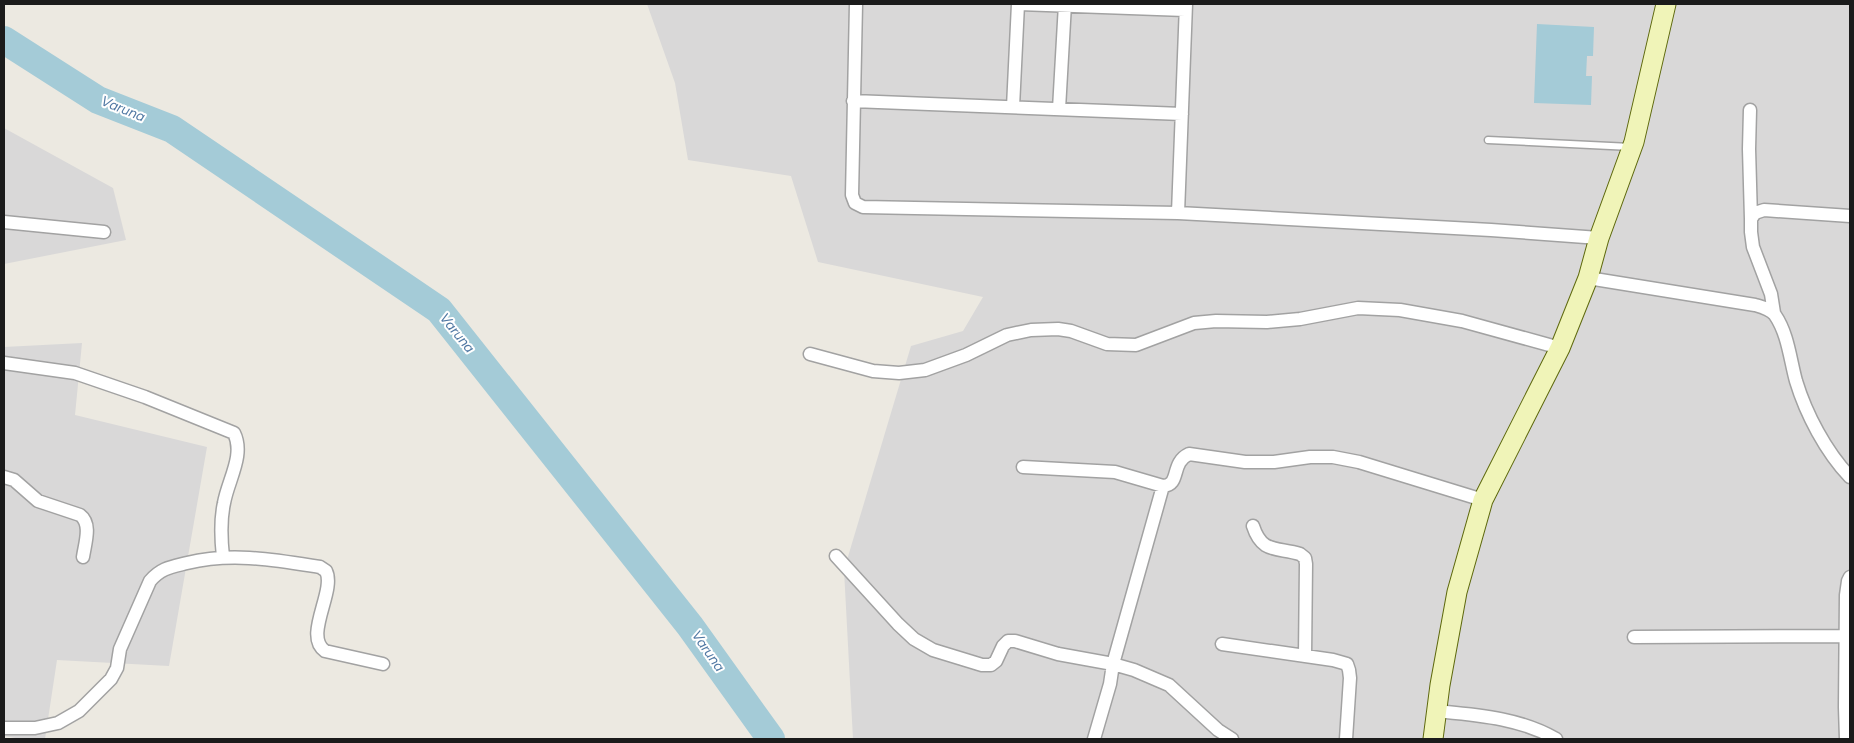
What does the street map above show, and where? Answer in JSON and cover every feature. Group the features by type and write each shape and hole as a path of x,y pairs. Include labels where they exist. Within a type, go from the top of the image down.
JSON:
{"street":[{"path":"856,4 852,195 855,203 863,206 1178,213 1599,238"},
{"path":"1013,107 1019,4 1186,7 1178,213"},
{"path":"1433,739 1456,592 1483,500 1560,348 1588,278 1599,238 1632,147 1666,4"},
{"path":"1059,109 1064,5"},
{"path":"853,101 1182,114"},
{"path":"1750,110 1749,149 1753,247 1771,294 1774,313 1782,329 1797,383 1815,424 1836,462 1850,477"},
{"path":"1751,219 1755,213 1764,210 1850,216"},
{"path":"4,222 104,232"},
{"path":"1588,278 1755,305 1766,308 1774,313"},
{"path":"810,354 873,371 899,373 925,370 966,355 986,343 1007,335 1031,330 1071,330 1107,344 1136,345 1194,324 1216,321 1244,322 1300,319 1358,308 1400,310 1462,321 1560,348"},
{"path":"4,363 75,373 145,397 234,433 238,441 238,452 224,503 221,526 223,557"},
{"path":"1023,467 1115,472 1163,486 1169,486 1172,483 1178,464 1182,458 1189,454 1245,462 1274,462 1310,457 1333,457 1359,462 1483,500"},
{"path":"4,477 20,484 38,501 84,518 87,529 83,557"},
{"path":"1094,739 1163,486"},
{"path":"1253,526 1257,539 1266,546 1300,554 1304,558 1306,564 1305,656"},
{"path":"836,556 898,624 914,639 933,650 982,665 991,665 996,661 1003,646 1008,641 1015,641 1058,654 1113,664 1134,670 1169,685 1218,730 1232,739"},
{"path":"4,728 35,728 58,723 78,711 111,679 117,668 120,649 150,581 158,572 204,559 223,557 256,558 320,567 326,570 329,581 317,636 321,648 325,651 383,664"},
{"path":"1846,739 1846,595 1850,576"},
{"path":"1634,636 1846,636"},
{"path":"1222,644 1341,661 1347,664 1350,670 1346,739"},
{"path":"1437,711 1512,721 1537,729 1556,739"}],"lane":[{"path":"1488,140 1632,147"}],"shaded area":[{"path":"647,4 1850,4 1850,739 853,739 844,570 911,346 963,331 983,297 818,262 791,176 688,160 675,83"},
{"path":"4,128 113,188 126,240 4,264"},
{"path":"82,343 75,415 207,447 169,666 57,660 45,739 21,739 4,736 4,347"}],"water":[{"path":"1537,24 1594,27 1593,56 1587,56 1586,76 1592,76 1591,105 1534,103"}],"waterway":[{"name":"Varuna","path":"4,40 98,100 172,129 439,310 690,626 771,739"}]}
